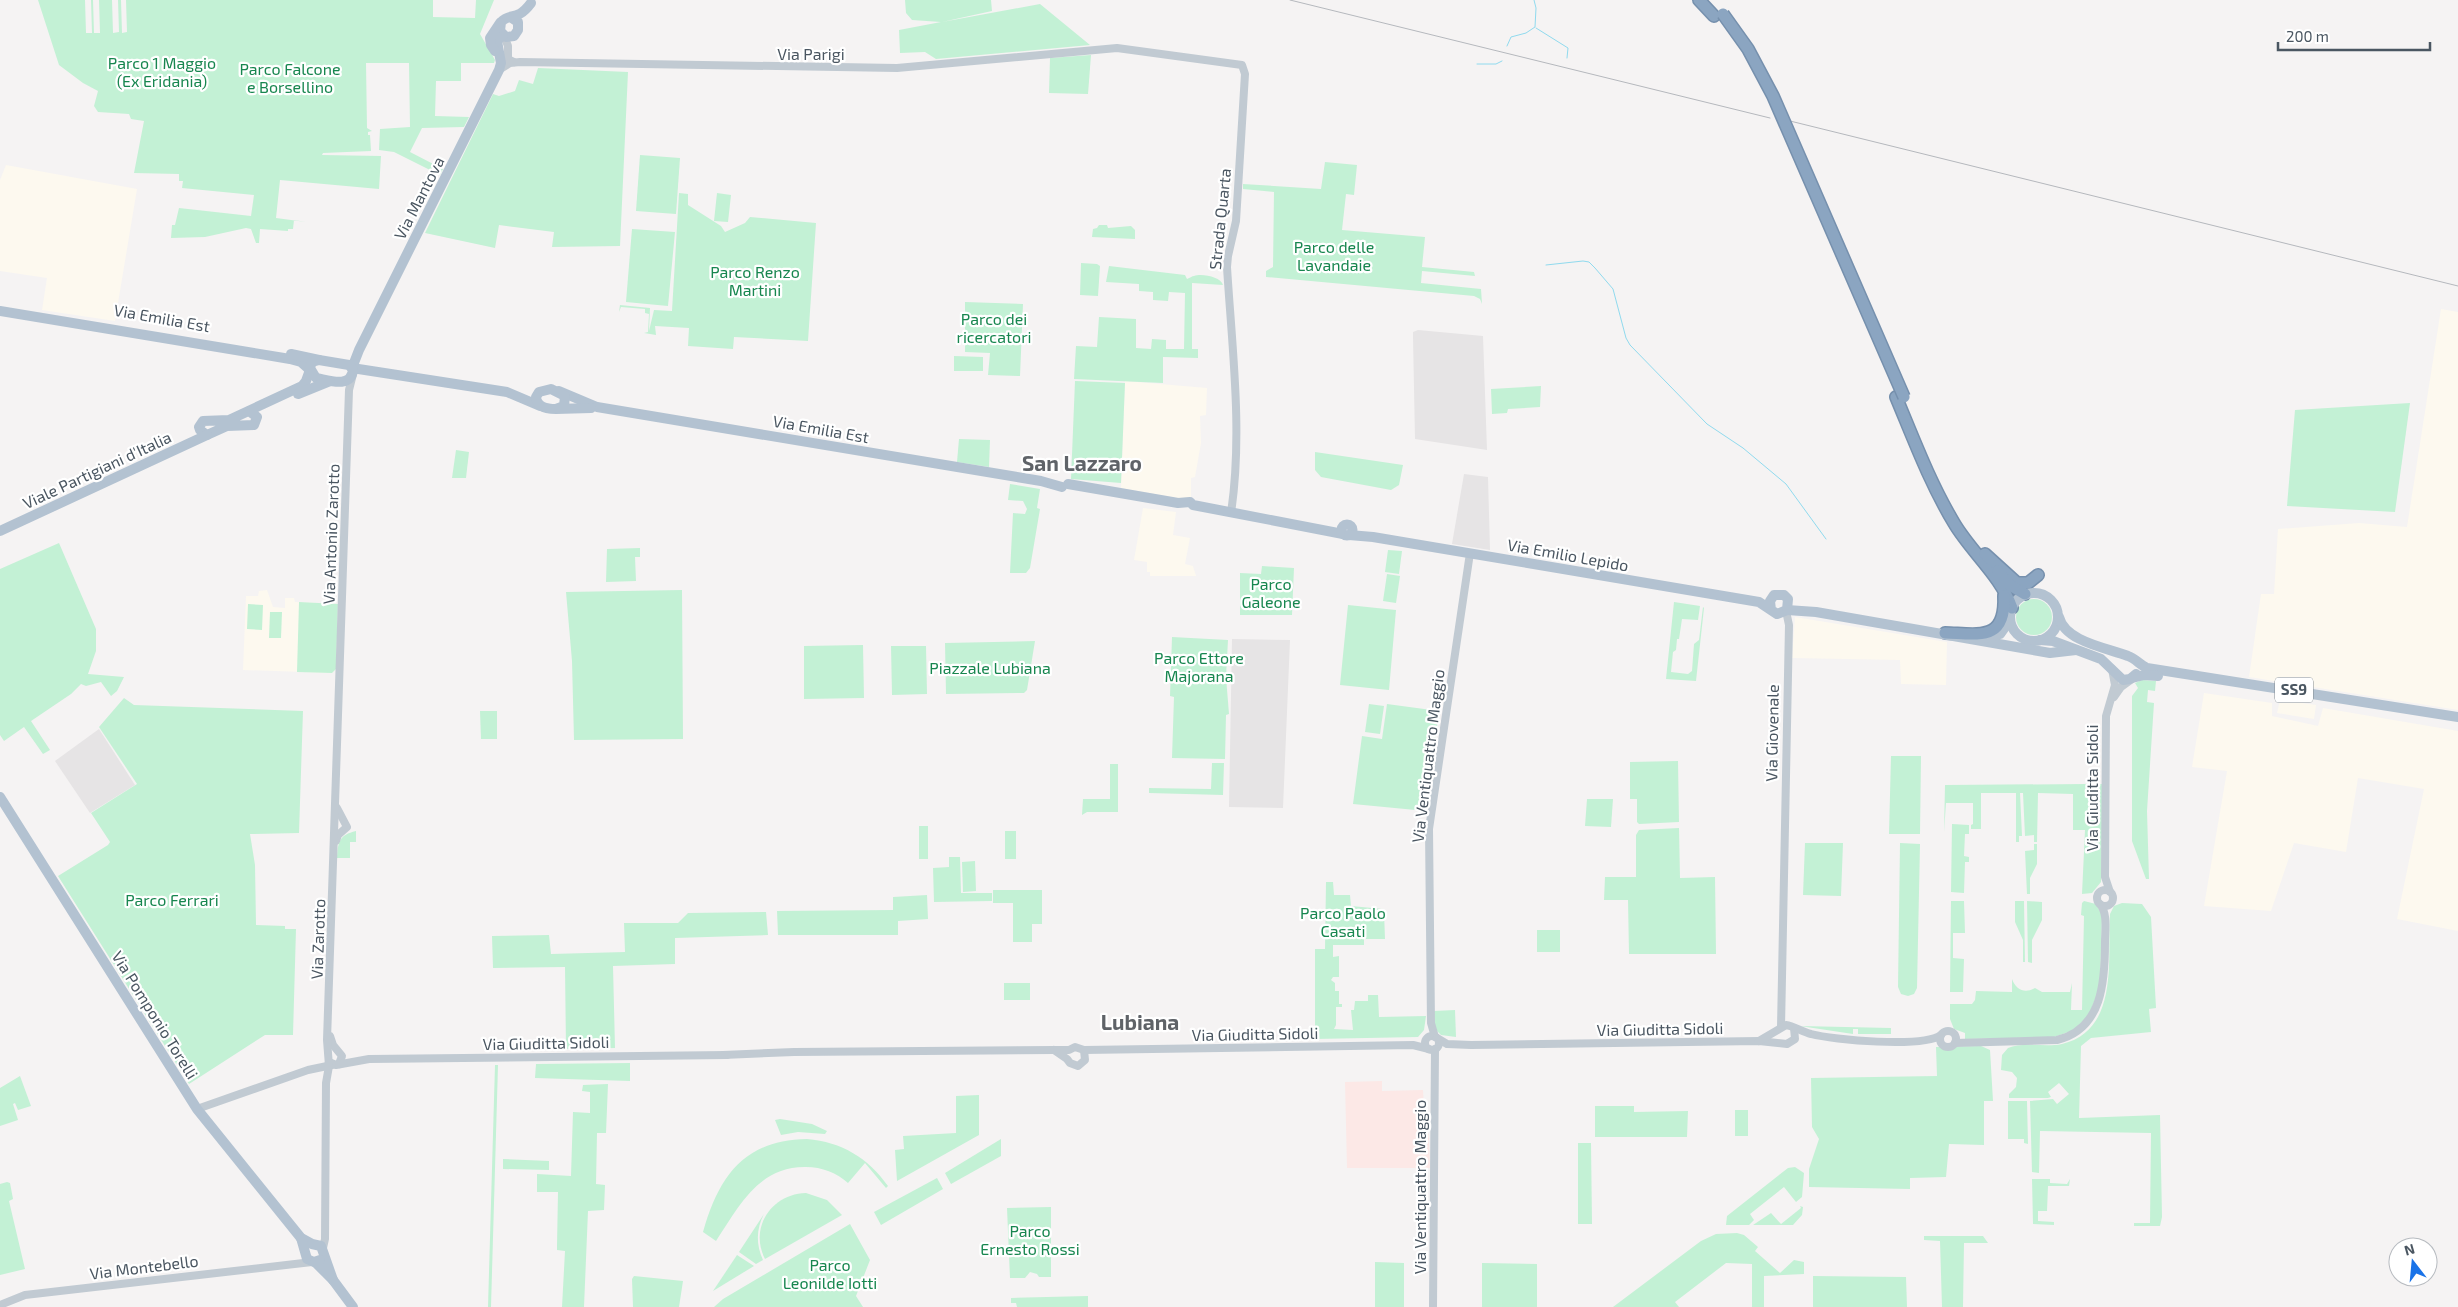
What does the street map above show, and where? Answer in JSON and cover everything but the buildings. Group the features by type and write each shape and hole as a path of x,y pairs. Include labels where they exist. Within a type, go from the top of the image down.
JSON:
{"highway":[{"path":"1699,0 1718,15"},
{"path":"1709,0 1763,90 1900,397 1947,495 1985,554 2008,582 2025,594"},
{"path":"1900,397 1944,505 1964,537 2000,585 2011,614"},
{"path":"1985,554 2016,583 2029,583 2038,574"},
{"path":"1945,633 1984,634 1996,628 2003,612 2004,596 2000,585"}],"main road":[{"path":"500,22 505,18 512,18 522,14 531,1"},
{"path":"503,36 511,37 517,33 527,18 531,1"},
{"path":"512,18 518,22 517,33"},
{"name":"Via Mantova","path":"350,368 499,70 504,56 496,41 503,36 500,31 500,22"},
{"name":"Via Mantova","path":"500,22 490,38 491,45 504,56"},
{"name":"Via Emilia Est","path":"0,306 310,357 350,368 507,392 543,389 559,391 597,407"},
{"name":"Via Emilia Est","path":"0,311 290,358 299,361 316,378 334,381"},
{"path":"359,350 361,362 373,371"},
{"path":"310,370 312,362 319,360"},
{"path":"334,381 347,381 350,368"},
{"name":"Viale Partigiani d'Italia","path":"253,415 304,385 310,370"},
{"name":"Viale Partigiani d'Italia","path":"0,524 184,440 195,434 203,420 225,421 253,415 334,381"},
{"path":"540,406 536,397 543,389"},
{"path":"556,409 562,408 566,402 565,396 559,391"},
{"name":"Via Emilia Est","path":"507,392 540,406 556,409 597,407 1230,513"},
{"name":"Viale Partigiani d'Italia","path":"0,531 227,426 254,425 253,415"},
{"path":"199,427 201,432 207,435"},
{"name":"Via Emilio Lepido","path":"1230,513 1347,531 1470,554 1758,602"},
{"path":"1977,639 1997,636 2004,631 2017,600 2025,594 2039,593 2050,598 2057,607 2063,627 2073,635 2134,659 2138,669 2132,678 2121,679 2101,659 2050,641 2008,638 1993,643"},
{"path":"1758,602 1781,594 1786,597 1782,609"},
{"path":"1771,599 1769,604 1782,609"},
{"path":"1758,602 1782,609 1797,608 2052,653 2076,650"},
{"path":"2011,614 2013,629 2021,638"},
{"path":"2039,641 2052,634 2059,617"},
{"name":"SS9","path":"2134,659 2144,667 2154,670 2458,717"},
{"name":"SS9","path":"2132,678 2144,675 2158,676 2458,724"},
{"name":"Via Pomponio Torelli","path":"0,797 197,1108 314,1252 332,1280 353,1307"}],"street":[{"path":"514,62 508,61 504,56 517,33"},
{"name":"Via Parigi","path":"499,70 514,62 897,68 1107,49"},
{"name":"Strada Quarta","path":"1107,49 1137,50 1219,61 1239,64 1245,69 1236,221 1227,267 1234,363 1235,461 1230,513"},
{"name":"Via Antonio Zarotto","path":"340,678 350,368"},
{"path":"334,381 349,390"},
{"name":"Via Ventiquattro Maggio","path":"1431,1038 1429,829 1470,554"},
{"name":"Via Giovenale","path":"1780,1028 1788,630 1783,620 1782,609"},
{"name":"Via Giuditta Sidoli","path":"2100,892 2105,877 2106,716 2115,685 2111,667"},
{"name":"Via Zarotto","path":"314,1252 324,1232 326,1081 332,1062 329,1029 334,850 338,827 336,804 340,678"},
{"path":"2110,700 2132,678"},
{"name":"Via Giuditta Sidoli","path":"2105,877 2110,892"},
{"path":"2106,890 2110,892 2114,898 2111,904 2106,906 2100,904 2097,898 2100,892 2106,890"},
{"name":"Via Giuditta Sidoli","path":"1759,1041 1780,1028 1793,1027 1809,1034 1857,1041 1941,1039 1948,1030 1955,1039 1970,1041 2057,1040 2071,1035 2083,1027 2094,1011 2103,988 2105,919 2100,904"},
{"name":"Via Giuditta Sidoli","path":"2105,919 2111,904"},
{"path":"1781,1007 1793,1027 1796,1037"},
{"path":"1780,1028 1777,1034 1781,1042"},
{"name":"Via Zarotto","path":"329,1029 333,1044 340,1052 342,1058 332,1062"},
{"name":"Via Giuditta Sidoli","path":"1412,1045 1431,1038 1447,1044 1471,1045 1759,1041 1790,1043 1796,1037 1809,1034"},
{"path":"1431,1038 1438,1045 1432,1049 1425,1044 1431,1038"},
{"name":"Via Giuditta Sidoli","path":"1941,1039 1949,1047 1955,1039"},
{"name":"Via Giuditta Sidoli","path":"332,1062 369,1059 723,1055 823,1056 840,1053 1069,1050 1075,1047 1085,1053 1098,1050 1412,1045 1432,1049 1471,1045"},
{"name":"Via Ventiquattro Maggio","path":"1432,1049 1434,1068 1433,1307"},
{"path":"1054,1050 1067,1059 1069,1050"},
{"path":"197,1108 308,1070 326,1060 332,1062 332,1051 340,1052"},
{"name":"Via Giuditta Sidoli","path":"340,1052 369,1059"},
{"name":"Via Giuditta Sidoli","path":"1067,1059 1070,1064 1078,1066 1084,1062 1085,1053"},
{"name":"Via Montebello","path":"0,1305 25,1295 293,1263 314,1252"}],"shaded area":[{"path":"6,165 137,189 115,321 42,310 47,278 0,271 0,180"},
{"path":"2441,309 2458,312 2458,710 2249,677 2261,594 2274,594 2278,529 2359,523 2407,527"},
{"path":"1418,330 1483,336 1487,450 1415,439 1413,332"},
{"path":"1125,381 1207,388 1206,415 1200,416 1201,443 1195,477 1191,478 1191,497 1183,499 1121,488"},
{"path":"1464,474 1488,477 1490,550 1452,544"},
{"path":"1143,508 1176,512 1173,535 1190,538 1185,564 1193,566 1196,576 1150,576 1150,572 1147,572 1147,562 1134,560"},
{"path":"267,590 273,607 285,608 285,598 294,598 295,602 338,604 336,669 332,673 243,670 246,596 258,596 259,591"},
{"path":"1795,617 1947,642 1946,685 1901,684 1900,660 1792,658"},
{"path":"1232,639 1290,640 1283,808 1229,807"},
{"path":"2204,693 2272,703 2272,716 2318,726 2323,708 2458,731 2458,931 2397,919 2424,789 2358,778 2346,852 2294,843 2271,911 2204,906 2227,771 2192,767"},
{"path":"2280,700 2316,705 2314,719 2277,713"},
{"path":"99,729 135,785 90,813 55,761"},
{"path":"1382,1081 1382,1091 1423,1090 1429,1137 1430,1168 1347,1168 1345,1082"}],"green space":[{"name":"Parco Falcone e Borsellino","path":"38,0 85,0 86,33 92,33 91,0 93,0 94,33 100,33 99,0 112,0 113,33 119,32 118,0 121,0 122,33 127,32 126,0 433,0 433,17 475,18 476,0 494,0 480,34 495,60 494,63 461,63 461,81 436,81 435,116 469,117 464,127 422,128 410,152 443,169 440,175 394,152 379,150 380,129 410,127 409,63 366,63 367,128 372,131 368,132 368,135 370,135 371,151 323,153 322,155 381,156 379,189 280,180 276,218 294,220 293,229 288,229 288,231 260,229 259,243 256,243 251,229 246,228 205,237 171,238 172,225 175,225 179,208 251,216 254,195 182,188 183,181 179,181 179,174 134,173 144,121 131,119 129,114 98,112 94,106 98,91 83,83 59,65"},
{"path":"905,0 991,0 992,11 942,22 1040,4 1090,45 936,59 925,52 900,53 899,30 941,22 912,20 906,13"},
{"path":"1091,55 1088,94 1049,93 1050,58"},
{"path":"538,68 628,72 620,246 552,247 554,232 499,225 495,248 425,233 493,94 499,96 515,91 519,80 533,84"},
{"path":"640,155 680,158 676,214 636,211"},
{"name":"Parco delle Lavandaie","path":"1325,162 1357,165 1354,195 1346,194 1342,230 1425,237 1422,267 1474,272 1475,276 1422,271 1421,283 1481,289 1482,304 1480,299 1474,296 1266,277 1266,271 1273,267 1274,192 1243,189 1243,184 1321,189"},
{"name":"Parco Renzo Martini","path":"679,193 688,194 688,205 721,226 725,232 745,223 750,217 816,223 808,341 734,337 733,349 688,346 689,328 655,326 656,335 644,333 648,332 649,314 645,313 645,309 621,307 619,312 620,305 650,308 649,331 654,310 672,311"},
{"path":"717,193 731,195 728,222 714,221"},
{"path":"1099,225 1107,225 1108,228 1131,226 1135,230 1135,239 1092,237 1093,229"},
{"path":"632,229 675,232 668,306 626,302"},
{"path":"1081,263 1097,264 1100,266 1098,296 1080,295"},
{"path":"1109,266 1185,275 1187,279 1192,276 1206,275 1222,282 1223,285 1192,283 1192,349 1198,349 1198,358 1163,357 1163,383 1074,379 1076,346 1097,347 1099,317 1136,319 1136,348 1151,349 1152,339 1166,340 1166,349 1184,349 1185,293 1169,292 1168,301 1153,300 1153,292 1139,291 1139,284 1106,282"},
{"name":"Parco dei ricercatori","path":"965,302 1023,304 1020,376 988,375 990,353 965,352"},
{"path":"954,356 983,357 983,371 954,371"},
{"path":"1075,381 1125,383 1121,483 1071,479"},
{"path":"1541,386 1540,407 1508,409 1507,413 1492,414 1491,389"},
{"path":"2410,403 2395,512 2287,506 2295,410"},
{"path":"959,439 990,440 989,467 957,462"},
{"path":"456,450 469,452 466,478 452,478"},
{"path":"1315,452 1403,465 1399,485 1391,490 1321,477 1315,470"},
{"path":"1010,484 1040,489 1037,508 1040,509 1030,568 1026,573 1010,573 1013,513 1025,514 1027,509 1023,501 1008,500"},
{"path":"59,543 96,629 96,651 88,674 124,677 117,691 111,696 101,682 86,686 81,684 71,694 31,721 50,750 43,754 24,727 4,741 0,735 0,569"},
{"path":"640,548 640,557 635,557 636,581 606,582 607,549"},
{"path":"1388,550 1402,551 1399,574 1385,572"},
{"name":"Parco Galeone","path":"1262,566 1294,568 1292,615 1240,615 1240,573 1261,574"},
{"path":"1387,574 1400,576 1396,603 1383,601"},
{"path":"682,590 683,739 574,740 572,661 566,592"},
{"path":"2034,599 2047,604 2052,617 2047,630 2034,635 2021,630 2016,617 2021,604"},
{"path":"299,602 338,604 336,669 332,673 297,672"},
{"path":"1674,602 1700,606 1698,620 1682,619 1676,650 1673,652 1671,672 1688,674 1692,671 1694,644 1699,640 1704,608 1696,681 1666,679"},
{"path":"248,604 263,605 262,630 247,629"},
{"path":"1348,605 1396,610 1389,690 1340,685"},
{"path":"270,612 282,612 281,638 269,638"},
{"name":"Parco Ettore Majorana","path":"1172,637 1228,640 1226,677 1229,714 1226,715 1225,759 1172,758 1174,697 1170,696"},
{"name":"Piazzale Lubiana","path":"1035,641 1027,690 1024,693 946,694 945,643"},
{"path":"863,645 864,698 804,699 804,646"},
{"name":"Piazzale Lubiana","path":"891,646 926,646 927,694 892,695"},
{"path":"2142,680 2156,681 2155,691 2148,690 2147,702 2154,703 2147,811 2149,879 2146,879 2132,841 2132,696 2138,688 2135,683"},
{"name":"Parco Ferrari","path":"124,698 134,705 303,711 299,833 250,834 255,865 256,925 285,926 285,929 296,929 293,1035 265,1035 189,1084 58,876 108,845 110,842 91,813 137,784 99,727"},
{"path":"1369,704 1384,706 1380,734 1365,732"},
{"path":"1387,704 1439,711 1426,811 1353,804 1362,736 1382,739"},
{"path":"480,711 497,711 497,739 481,739"},
{"path":"1891,756 1921,756 1920,834 1889,834"},
{"path":"1678,761 1679,822 1639,824 1637,822 1637,799 1630,799 1630,762"},
{"path":"1212,763 1224,763 1223,795 1149,793 1149,788 1211,789"},
{"path":"1110,764 1118,764 1118,812 1087,812 1082,815 1083,799 1110,799"},
{"path":"2103,784 2101,882 2092,893 2082,894 2085,830 2073,830 2073,794 2038,793 2037,842 2034,842 2034,835 2025,836 2023,793 2020,793 2022,836 2019,836 2019,842 2016,842 2016,793 1981,793 1981,829 1971,829 1973,824 1973,803 1946,803 1944,832 1945,785"},
{"path":"1587,799 1613,799 1611,827 1585,826"},
{"path":"1952,824 1969,825 1969,834 1965,834 1964,856 1969,857 1969,862 1965,862 1964,893 1951,892"},
{"path":"919,826 928,826 928,859 919,859"},
{"path":"1679,828 1680,878 1715,877 1716,954 1629,954 1628,900 1604,900 1605,877 1636,877 1636,835 1639,830"},
{"path":"356,831 356,842 350,842 350,858 337,858 340,840"},
{"path":"1005,831 1016,831 1016,859 1005,859"},
{"path":"1805,843 1843,843 1841,896 1803,895"},
{"path":"1900,843 1920,844 1917,988 1914,994 1908,996 1901,994 1898,987"},
{"path":"2034,844 2037,844 2037,864 2030,878 2030,894 2027,894 2025,851 2034,850"},
{"path":"949,857 960,857 961,893 992,893 992,901 934,902 933,868 949,867"},
{"path":"975,861 976,891 963,892 962,862"},
{"name":"Parco Paolo Casati","path":"1326,882 1333,882 1334,895 1350,895 1351,906 1383,909 1384,912 1385,939 1364,939 1364,945 1333,945 1333,957 1339,956 1339,977 1333,977 1331,980 1335,983 1335,991 1339,991 1339,1004 1342,1004 1342,1007 1336,1007 1336,1025 1334,1029 1353,1030 1351,1010 1354,1010 1355,1001 1368,1001 1368,995 1378,995 1379,1017 1426,1016 1424,1030 1418,1037 1315,1039 1315,949 1325,949"},
{"path":"993,890 1042,890 1042,924 1032,924 1032,942 1013,942 1013,903 993,903"},
{"path":"927,895 928,919 898,921 898,935 778,935 777,911 893,910 893,897"},
{"path":"1951,901 1964,901 1965,933 1953,933 1953,958 1964,959 1963,992 1950,992"},
{"path":"2015,901 2024,901 2025,962 2023,962 2023,940 2015,922"},
{"path":"2027,901 2042,902 2042,920 2032,940 2032,963 2028,962"},
{"path":"2084,901 2096,904 2102,915 2100,986 2089,1015 2074,1030 2054,1037 1965,1039 1965,1033 1954,1029 1950,1019 1950,1004 1972,1004 1975,1000 1976,991 2012,992 2012,979 2018,988 2024,991 2035,988 2042,992 2070,992 2072,983 2071,1010 2082,1010 2084,916 2081,915 2082,903"},
{"path":"2122,903 2142,904 2151,917 2156,1008 2149,1009 2151,1032 2091,1038 2081,1046 2079,1118 2160,1115 2162,1217 2160,1226 2134,1226 2134,1223 2150,1223 2151,1133 2040,1131 2039,1173 2032,1172 2030,1101 2053,1099 2057,1104 2069,1094 2059,1083 2048,1092 2051,1097 2048,1098 2009,1098 2009,1094 2016,1087 2017,1078 2012,1072 2001,1070 2002,1055 2008,1048 2021,1045 2062,1044 2081,1036 2094,1024 2102,1008 2107,990 2110,914 2114,906"},
{"path":"766,912 768,935 675,938 675,964 613,966 615,1048 566,1049 565,967 493,968 492,936 549,935 551,954 625,952 624,923 678,923 688,913"},
{"path":"1537,930 1560,930 1560,952 1537,952"},
{"path":"1004,983 1030,983 1030,1000 1004,1000"},
{"path":"1455,1010 1456,1037 1441,1035 1435,1029 1434,1011"},
{"path":"1800,1026 1891,1028 1891,1034 1858,1034 1858,1029 1853,1029 1853,1034"},
{"path":"1981,1046 1990,1050 1993,1101 1984,1101 1984,1145 1949,1144 1946,1177 1910,1178 1910,1189 1809,1187 1809,1169 1819,1139 1812,1127 1811,1078 1937,1076 1936,1047"},
{"path":"630,1063 630,1081 535,1078 536,1064"},
{"path":"495,1065 498,1065 491,1307 488,1307"},
{"path":"20,1076 31,1106 18,1110 15,1103 13,1104 18,1120 0,1126 0,1088"},
{"path":"608,1084 606,1133 597,1133 596,1184 605,1185 604,1210 588,1211 584,1307 562,1307 565,1251 557,1250 558,1192 537,1192 537,1174 571,1176 573,1112 590,1113 590,1092 582,1091 583,1085"},
{"path":"979,1095 979,1135 897,1181 895,1150 904,1149 903,1136 956,1133 956,1096"},
{"path":"2008,1101 2027,1101 2028,1144 2024,1143 2024,1139 2008,1139"},
{"path":"1595,1106 1634,1106 1634,1112 1688,1111 1687,1137 1595,1137"},
{"path":"1735,1110 1748,1110 1748,1136 1735,1136"},
{"path":"780,1119 812,1124 827,1131 825,1134 798,1132 781,1135 775,1120"},
{"path":"807,1139 832,1144 853,1153 872,1167 888,1186 886,1188 865,1163 848,1183 844,1179 823,1169 812,1167 790,1168 775,1173 752,1190 716,1241 703,1232 717,1194 726,1178 737,1165 751,1154 766,1146 785,1141"},
{"path":"1001,1139 1001,1156 951,1184 945,1173"},
{"path":"1578,1143 1591,1143 1592,1224 1578,1224"},
{"path":"503,1159 549,1161 549,1170 503,1169"},
{"path":"1795,1167 1804,1173 1802,1197 1796,1202 1784,1187 1750,1214 1754,1220 1749,1225 1726,1225 1727,1216 1788,1168"},
{"path":"937,1178 943,1189 881,1225 874,1212"},
{"path":"2032,1179 2050,1179 2050,1183 2067,1184 2070,1179 2069,1186 2048,1186 2047,1211 2038,1211 2038,1221 2054,1222 2054,1225 2033,1224"},
{"path":"10,1183 13,1199 9,1201 25,1269 0,1275 0,1184"},
{"path":"806,1193 827,1200 842,1215 765,1259 760,1236 766,1215 773,1206 783,1199"},
{"path":"1800,1206 1803,1207 1802,1215 1793,1225 1753,1225 1771,1213 1781,1224 1801,1208"},
{"name":"Parco Ernesto Rossi","path":"1051,1207 1051,1277 1039,1277 1037,1274 1030,1272 1025,1278 1010,1278 1007,1208"},
{"path":"764,1214 759,1225 758,1237 759,1249 763,1260 756,1264 739,1252"},
{"name":"Parco Leonilde Iotti","path":"850,1224 870,1260 856,1296 863,1307 714,1307 723,1299"},
{"path":"1737,1233 1744,1235 1758,1247 1755,1251 1780,1273 1794,1260 1804,1262 1804,1274 1764,1276 1764,1307 1752,1307 1752,1264 1726,1263 1675,1302 1679,1307 1613,1307 1701,1241 1716,1234"},
{"path":"1924,1236 1983,1236 1988,1243 1964,1243 1963,1307 1942,1307 1940,1241 1924,1240"},
{"path":"737,1255 754,1266 713,1291"},
{"path":"1375,1262 1404,1263 1404,1307 1375,1307"},
{"path":"1482,1263 1537,1264 1537,1307 1482,1307"},
{"path":"634,1276 683,1281 679,1307 633,1307 632,1279"},
{"path":"1813,1276 1906,1277 1907,1307 1813,1307"},
{"path":"1088,1296 1088,1307 1017,1307 1016,1303 1011,1303 1011,1298"}],"waterway":[{"path":"1507,46 1511,37 1526,33 1535,27 1536,8 1534,0"},
{"path":"1536,28 1568,48 1567,58"},
{"path":"1477,64 1496,64 1502,61"},
{"path":"1546,265 1589,262 1613,289 1626,338 1630,345 1707,424 1743,448 1786,484 1826,539"}],"railway":[{"path":"1290,0 1770,118"},
{"path":"1790,121 2458,286"}],"district":[{"name":"San Lazzaro","path":"1082,464"},
{"name":"Lubiana","path":"1140,1023"}],"park label":[{"name":"Parco 1 Maggio (Ex Eridania)","path":"162,72"}]}
